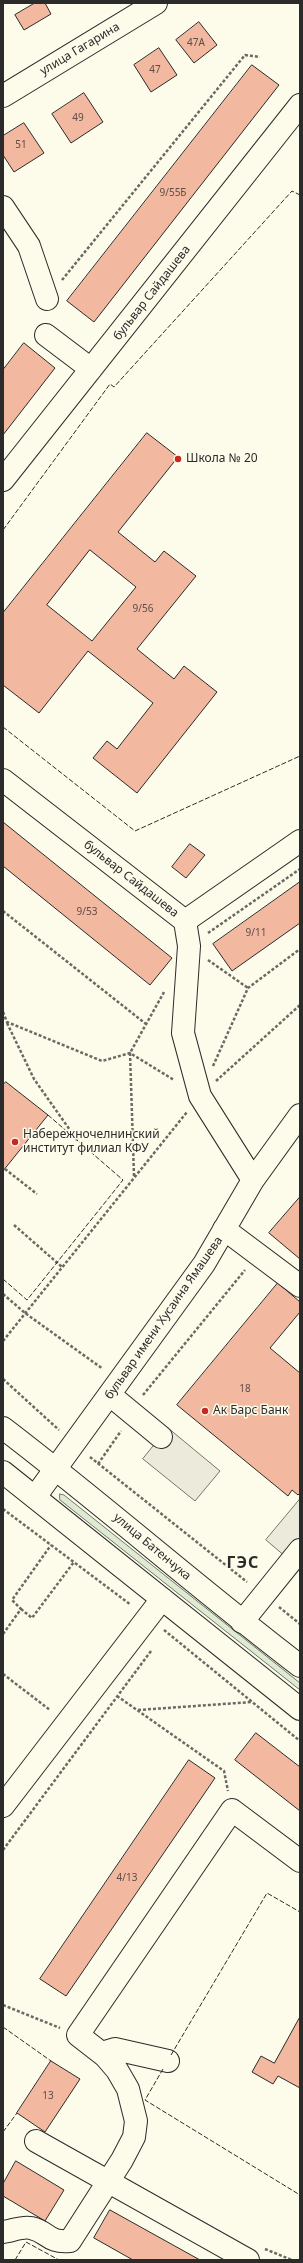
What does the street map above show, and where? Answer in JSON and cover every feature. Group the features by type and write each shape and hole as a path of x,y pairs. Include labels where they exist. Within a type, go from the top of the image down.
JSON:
{"street":[{"name":"улица Гагарина","path":"3,96 156,3"},
{"name":"бульвар Сайдашева","path":"3,480 300,105"},
{"path":"3,207 29,246 47,299"},
{"path":"46,335 91,369"},
{"name":"бульвар Сайдашева","path":"3,780 185,921 300,841"},
{"path":"185,921 189,946 183,1033 200,1096 253,1180"},
{"name":"бульвар имени Хусаина Ямашева","path":"35,1497 75,1445 114,1388 204,1264 253,1180 300,1115"},
{"path":"224,1230 300,1286"},
{"path":"114,1388 133,1414 161,1438"},
{"name":"улица Батенчука","path":"3,1428 57,1469 242,1622 300,1666"},
{"path":"3,1472 300,1709"},
{"path":"242,1622 263,1594 300,1550"},
{"path":"3,1806 162,1599"},
{"path":"3,2232 15,2231 23,2228 32,2228 57,2242 70,2241 109,2182 134,2138 136,2121 128,2089 117,2070 102,2054 78,2035 232,1810 300,1861"},
{"path":"102,2054 115,2049 168,2061"},
{"path":"36,2141 248,2260"}],"path":[{"path":"47,299 245,54 260,57"},
{"path":"248,988 189,946 300,869"},
{"path":"3,911 146,1024"},
{"path":"213,1067 248,988 300,949"},
{"path":"134,1177 130,1053 167,985"},
{"path":"3,1341 200,1096 300,1005"},
{"path":"3,1012 34,1079 77,1140"},
{"path":"7,1022 102,1060 130,1053 200,1096"},
{"path":"5,1169 37,1194"},
{"path":"14,1225 62,1267"},
{"path":"98,1464 133,1414 139,1400 257,1254"},
{"path":"3,1294 114,1388"},
{"path":"3,1379 98,1464 300,1624"},
{"path":"51,1546 12,1600 32,1618 74,1562"},
{"path":"3,1634 21,1609"},
{"path":"161,1637 165,1631"},
{"path":"3,1850 152,1649"},
{"path":"3,1674 67,1723"},
{"path":"117,1696 224,1771 232,1810"},
{"path":"138,1710 252,1702"},
{"path":"3,2005 78,2035"}],"green space":[{"path":"60,1494 64,1495 300,1683 300,1690 60,1500"}],"shaded area":[{"path":"168,1428 220,1471 195,1501 143,1459"},
{"path":"300,1499 300,1569 266,1540"}],"building":[{"path":"35,3 45,3 51,14 24,30 15,15"},
{"path":"199,22 217,45 194,63 176,40"},
{"path":"159,48 177,75 151,92 134,65"},
{"path":"252,65 279,85 94,322 67,301"},
{"path":"84,93 103,122 71,143 52,114"},
{"path":"24,123 44,153 14,172 3,155 3,136"},
{"path":"24,343 55,368 3,435 3,370"},
{"path":"147,433 178,457 118,532 155,562 164,551 196,576 137,649 174,679 184,666 217,692 137,793 93,758 107,741 117,749 153,703 88,651 39,713 3,685 3,613","holes":["90,550 136,587 92,641 47,605"]},
{"path":"3,822 172,958 150,985 3,866"},
{"path":"190,844 205,855 186,878 172,867"},
{"path":"300,882 300,923 232,971 213,944"},
{"name":"Набережночелнинский институт филиал КФУ","path":"6,1082 48,1115 3,1171 3,1085"},
{"path":"300,1197 300,1259 269,1233"},
{"path":"278,1283 300,1302 300,1312 270,1348 300,1373 300,1493 298,1495 292,1490 288,1496 177,1405"},
{"path":"256,1733 300,1767 300,1811 235,1760"},
{"path":"189,1760 215,1778 66,1996 40,1979"},
{"path":"300,2017 300,2088 278,2076 273,2084 252,2072 261,2056 274,2063"},
{"path":"51,2061 80,2079 45,2132 17,2113"},
{"path":"16,2161 64,2190 45,2221 3,2196 3,2184"},
{"path":"110,2210 200,2260 133,2260 94,2238"}],"fence":[{"path":"3,530 110,384 114,387 292,191 300,195"},
{"path":"3,727 135,831 300,756"},
{"path":"3,1279 27,1300 123,1180 48,1115"},
{"path":"171,2055 267,1893 300,1912"},
{"path":"3,2027 51,2061"},
{"path":"163,2069 145,2100 300,2195"},
{"path":"3,2132 17,2113"},
{"path":"15,2260 26,2242 59,2260"}],"place":[{"name":"Школа № 20","path":"178,459"},
{"name":"Набережночелнинский институт филиал КФУ","path":"15,1142"},
{"name":"Ак Барс Банк","path":"205,1411"}],"district":[{"name":"ГЭС","path":"243,1563"}]}
